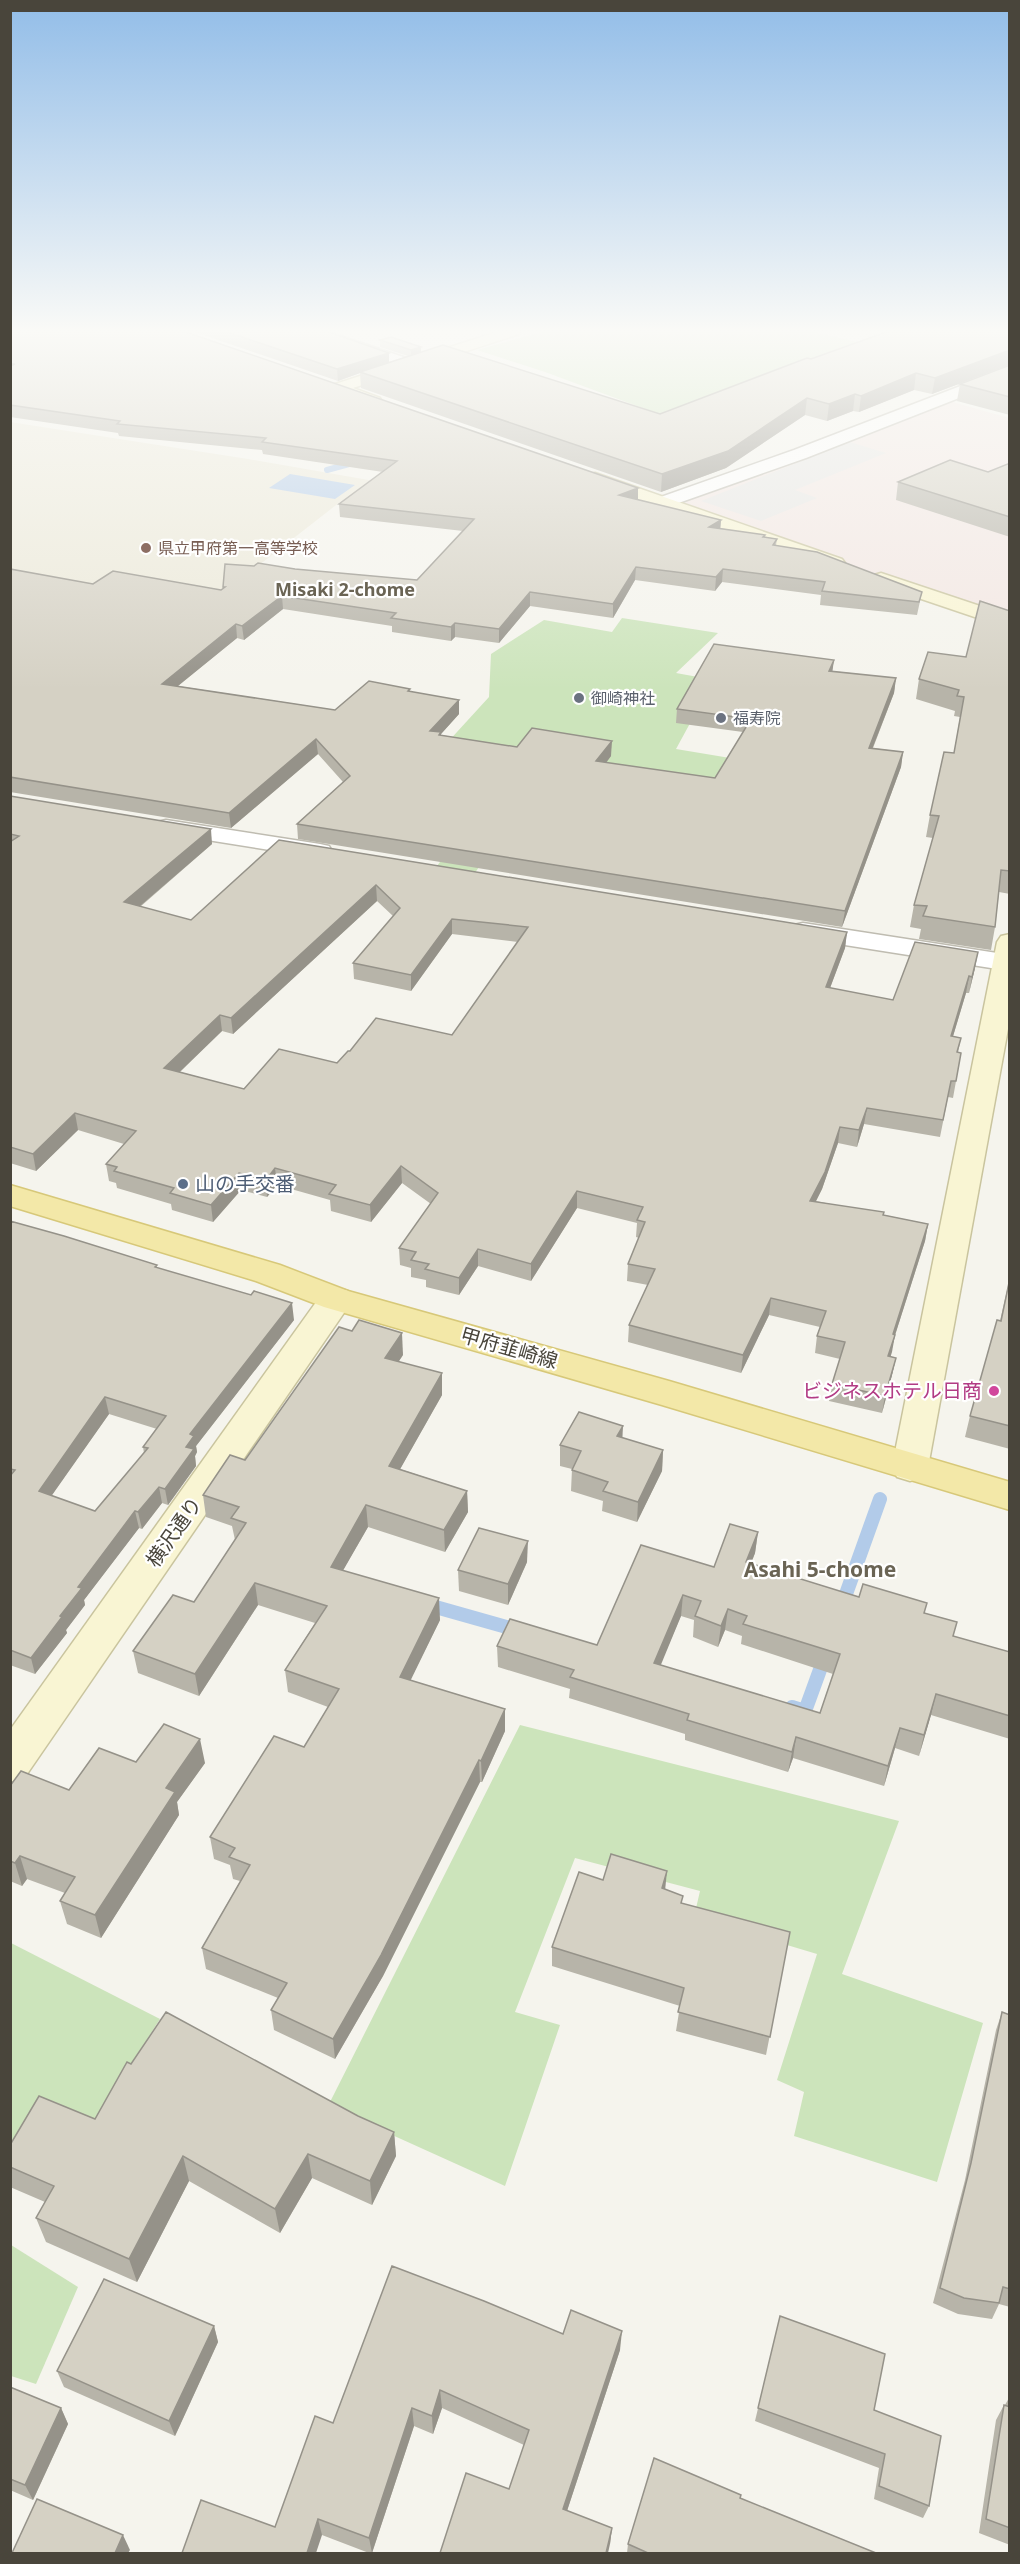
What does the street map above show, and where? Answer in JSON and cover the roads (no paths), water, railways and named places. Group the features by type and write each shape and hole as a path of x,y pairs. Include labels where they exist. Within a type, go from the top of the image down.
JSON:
{"main road":[{"path":"574,470 1010,623"},
{"path":"910,1467 1008,956"},
{"name":"甲府韮崎線","path":"10,1195 268,1273 336,1299 669,1394 1010,1496"},
{"name":"横沢通り","path":"10,1764 336,1299"}],"street":[{"path":"664,502 809,451"},
{"path":"141,822 344,855"},
{"path":"779,927 1008,956"}],"water":[{"path":"290,474 355,485 335,499 269,488"}],"waterway":[{"path":"327,470 360,461"},
{"path":"841,1608 880,1499"},
{"path":"425,1604 521,1631"},
{"path":"792,1707 805,1711 825,1656"}],"place":[{"name":"県立甲府第一高等学校","path":"146,548"},
{"name":"御崎神社","path":"579,698"},
{"name":"福寿院","path":"721,718"},
{"name":"山の手交番","path":"183,1184"},
{"name":"ビジネスホテル日商","path":"994,1391"}],"district":[{"name":"Misaki 2-chome","path":"345,590"},
{"name":"Asahi 5-chome","path":"820,1570"}]}
